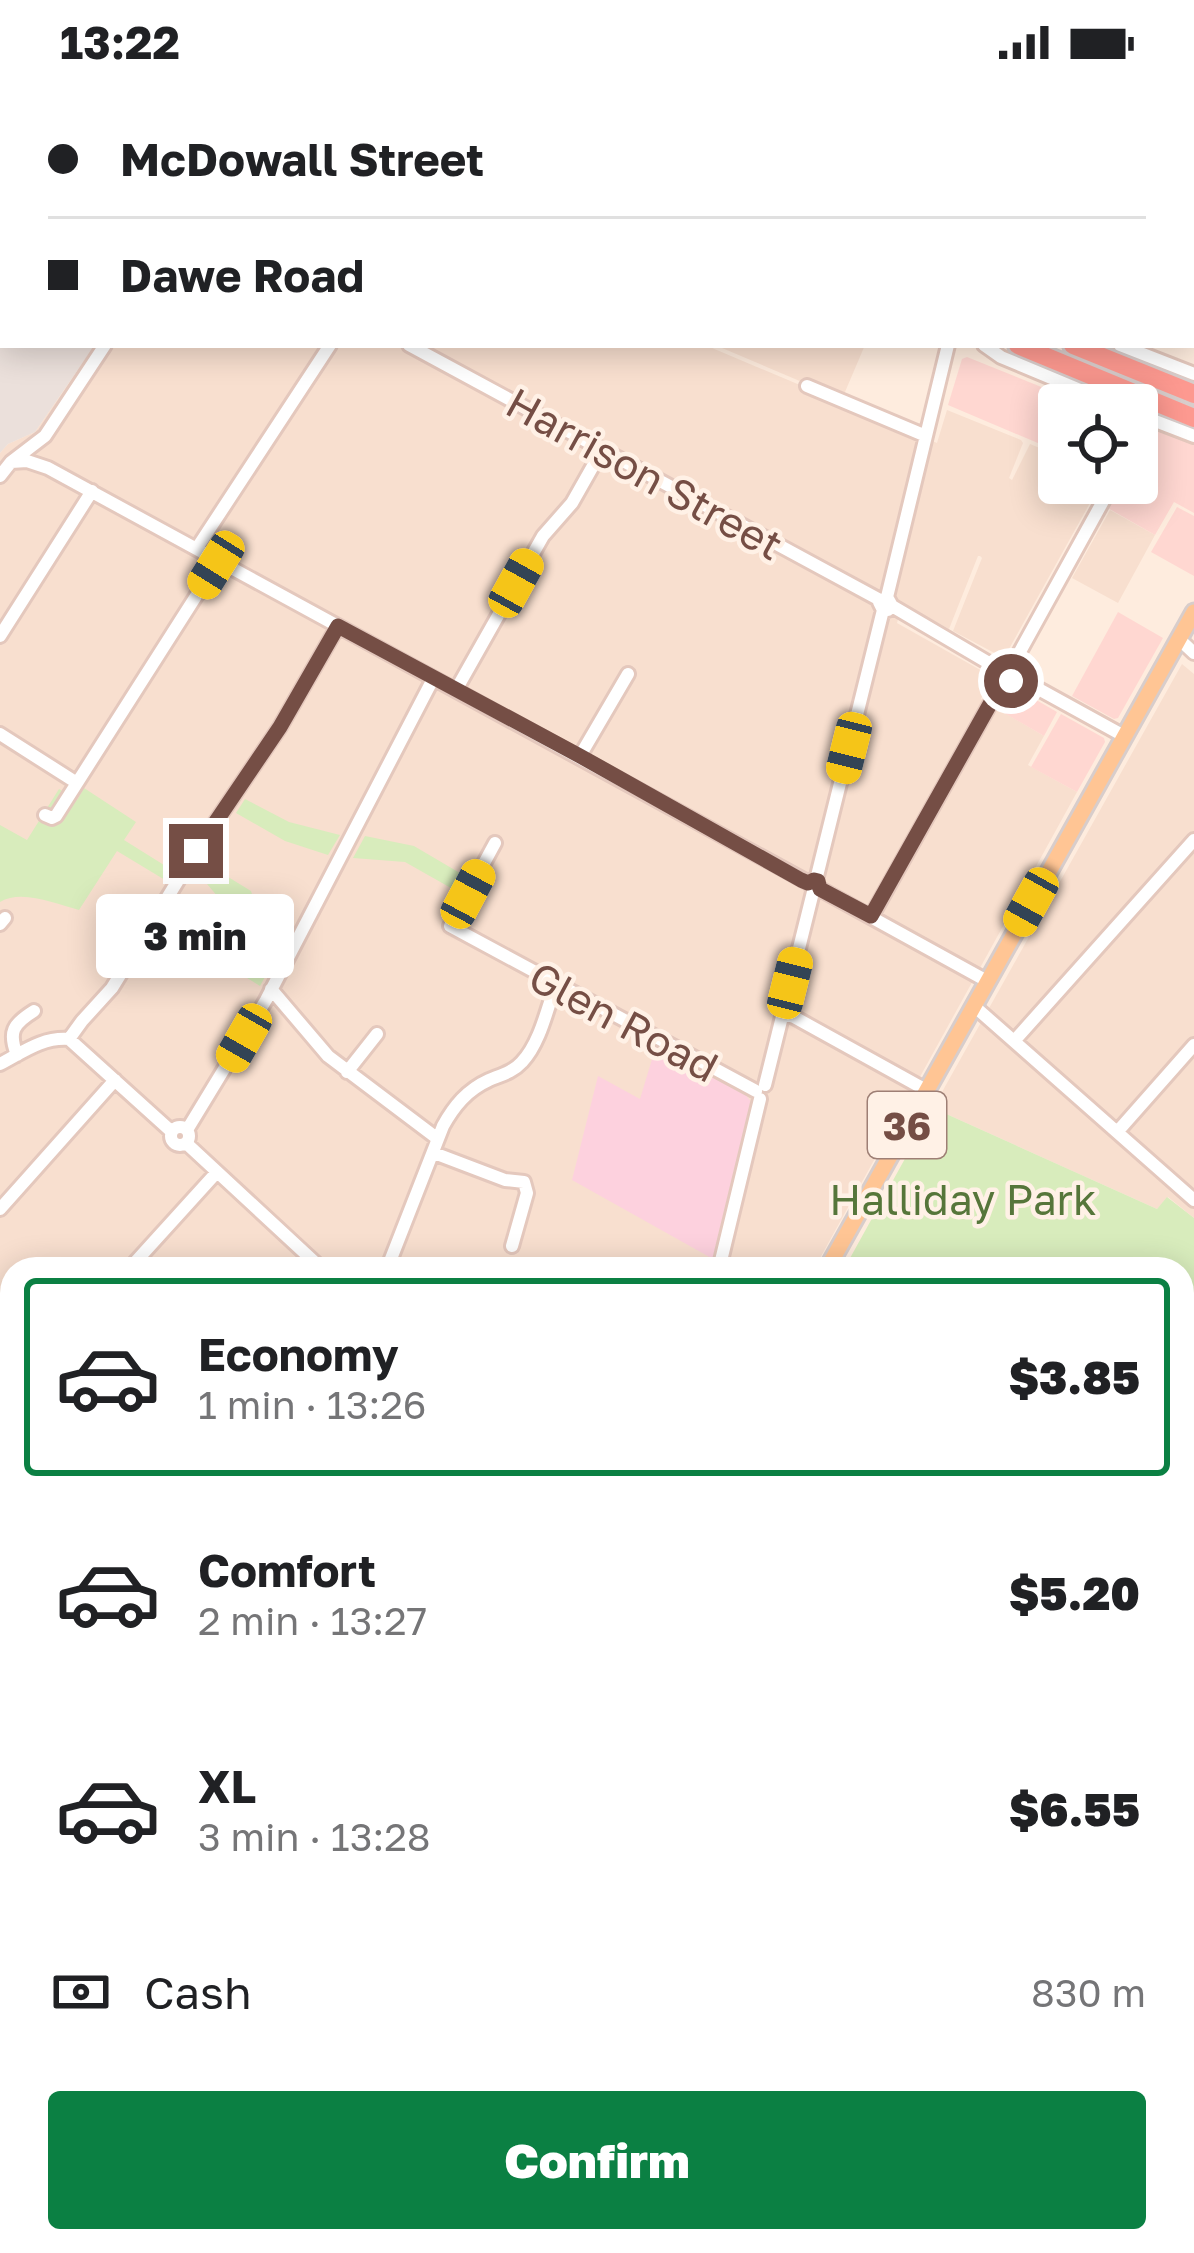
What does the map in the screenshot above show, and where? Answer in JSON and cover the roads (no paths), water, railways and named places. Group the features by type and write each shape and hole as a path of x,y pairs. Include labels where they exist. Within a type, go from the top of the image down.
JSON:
{"highway":[{"path":"1024,348 1094,384"},
{"path":"1080,348 1194,394"},
{"path":"1158,413 1194,418"}],"main road":[{"name":"36","path":"834,1257 1194,612"}],"street":[{"path":"0,476 11,462 38,444 103,348"},
{"path":"197,548 328,348"},
{"name":"Harrison Street","path":"415,348 1124,736"},
{"path":"722,1257 947,348"},
{"path":"988,348 1066,384"},
{"path":"1127,348 1187,372"},
{"path":"1149,376 1187,372"},
{"path":"807,386 926,436"},
{"path":"1158,417 1194,436"},
{"path":"38,444 48,468"},
{"path":"456,690 543,536 572,503 602,450"},
{"path":"11,462 48,468 92,491 987,981"},
{"path":"0,636 92,491"},
{"path":"871,916 1101,504"},
{"path":"45,815 54,818 219,560"},
{"path":"69,1039 112,988 280,727 338,626"},
{"path":"1179,639 1194,653"},
{"path":"580,756 628,674"},
{"path":"182,1135 200,1114 271,989 433,679"},
{"path":"0,734 76,783"},
{"path":"1015,1040 1194,840"},
{"name":"Glen Road","path":"495,843 449,926 760,1092"},
{"path":"392,1257 452,1109 466,1094 506,1075 526,1058 556,984"},
{"path":"271,989 328,1056 436,1146 505,1180 524,1182 527,1193 512,1246"},
{"path":"974,1006 1194,1199"},
{"path":"17,1055 10,1038 34,1011"},
{"path":"782,1013 926,1090"},
{"path":"347,1072 377,1034"},
{"path":"0,1064 53,1038 69,1039 182,1135 309,1257"},
{"path":"1118,1131 1194,1046"},
{"path":"0,1209 116,1080"},
{"path":"140,1257 217,1172"}],"park label":[{"name":"Halliday Park","path":"963,1199"}]}
